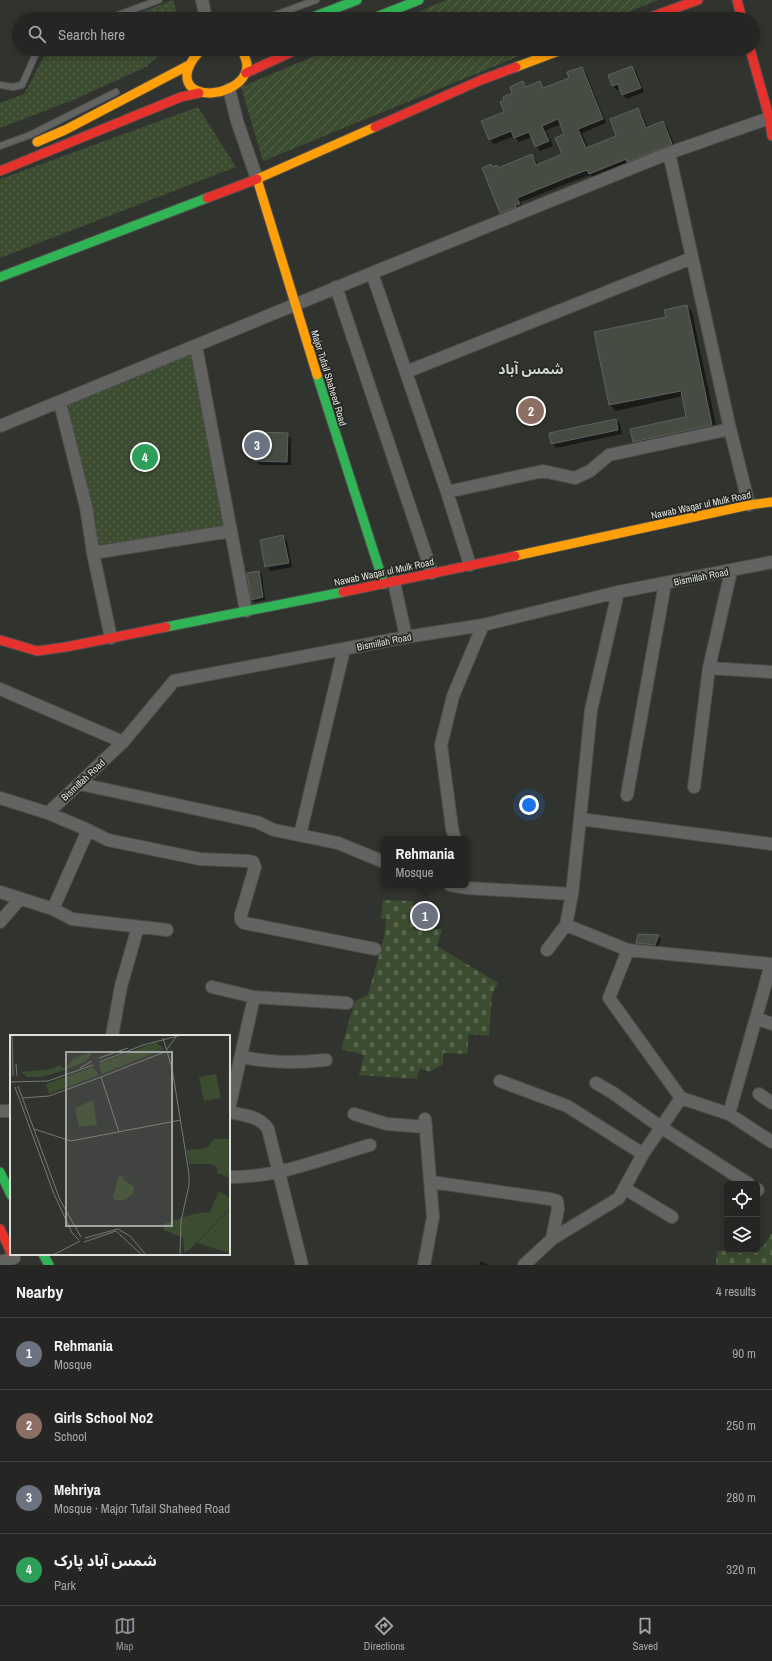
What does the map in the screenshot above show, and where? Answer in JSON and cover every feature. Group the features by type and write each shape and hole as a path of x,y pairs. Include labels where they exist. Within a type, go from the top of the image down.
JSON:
{"street":[{"path":"202,0 205,12"},
{"path":"389,12 419,0"},
{"path":"665,12 698,0"},
{"path":"737,0 740,12"},
{"path":"326,12 354,1 355,12"},
{"path":"29,146 65,130 195,56"},
{"path":"246,56 248,65 246,73"},
{"path":"0,171 181,97 198,93 208,94 229,89 239,82 246,73 265,62 280,56"},
{"path":"0,277 257,179 481,80 545,56"},
{"path":"752,56 770,117 772,136"},
{"path":"188,61 188,80 191,87 198,93"},
{"path":"229,89 237,121 257,179"},
{"path":"0,426 60,403 336,287 669,153 770,117"},
{"path":"669,153 730,429 749,505"},
{"name":"Major Tufail Shaheed Road","path":"257,179 295,304 389,583"},
{"path":"406,372 692,258"},
{"path":"372,273 447,492 470,565"},
{"path":"336,287 432,573"},
{"path":"196,346 246,611"},
{"path":"60,403 86,507 92,553 111,638"},
{"path":"447,492 543,471 575,478 590,471 608,455 730,429"},
{"name":"Nawab Waqar ul Mulk Road","path":"0,640 37,652 389,583 749,505 772,502"},
{"path":"92,553 230,531"},
{"name":"Bismillah Road","path":"48,813 123,742 174,681 344,650 406,637 483,625 618,592 772,562"},
{"path":"694,787 709,668 731,571"},
{"path":"389,583 406,637"},
{"path":"627,795 665,584"},
{"path":"547,950 566,925 572,894 591,710 618,592"},
{"path":"453,836 441,745 453,696 483,625"},
{"path":"300,835 344,650"},
{"path":"709,668 772,672"},
{"path":"0,689 123,742"},
{"path":"80,784 257,822 274,830 338,843 381,861"},
{"path":"0,798 48,813 108,840 200,859 253,862 255,867 241,915 241,920 244,923 375,949"},
{"path":"580,819 772,844"},
{"path":"54,909 88,830"},
{"path":"469,886 572,894"},
{"path":"0,892 54,909 72,919 167,930"},
{"path":"0,922 20,899"},
{"path":"566,925 628,950 772,964 729,1114"},
{"path":"112,1035 121,986 138,927"},
{"path":"628,950 608,998 681,1098 729,1114 772,1142"},
{"path":"212,987 254,997 347,1003"},
{"path":"230,1107 254,997"},
{"path":"756,1018 772,1024"},
{"path":"242,1057 263,1061 296,1063 326,1060"},
{"path":"500,1081 567,1106 643,1154"},
{"path":"596,1084 613,1093 662,1128 744,1181"},
{"path":"759,1094 772,1103"},
{"path":"524,1265 552,1239 619,1198 643,1154 681,1098"},
{"path":"0,1110 10,1111"},
{"path":"230,1111 257,1118 264,1122 268,1129 302,1265"},
{"path":"354,1114 387,1124 426,1123 433,1217 424,1265"},
{"path":"230,1177 250,1177 279,1172 370,1144"},
{"path":"0,1172 10,1193"},
{"path":"431,1182 557,1201 558,1209 552,1239"},
{"path":"624,1188 672,1217"},
{"path":"0,1229 10,1249"},
{"path":"44,1255 49,1265"},
{"path":"0,1262 14,1257"}],"lane":[{"path":"126,12 159,0"},
{"path":"283,12 316,0"},
{"path":"0,85 22,86 35,56"},
{"path":"0,146 30,135 122,89"},
{"path":"38,163 69,144"}],"green space":[{"path":"173,0 177,12 142,12"},
{"path":"446,0 658,0 628,12 418,12"},
{"path":"44,56 158,56 146,67 73,100 0,128 0,103 24,94"},
{"path":"314,56 520,56 263,161 241,87"},
{"path":"198,107 236,167 0,258 0,179"},
{"path":"194,349 227,528 96,548 63,404"},
{"path":"383,900 413,901 414,929 442,929 437,946 498,983 492,995 489,1036 469,1034 467,1054 443,1053 443,1064 430,1072 420,1068 417,1079 359,1075 364,1055 341,1049 355,1001 368,995 384,937 386,919 381,919"},
{"path":"772,1233 772,1265 716,1265 717,1251 724,1251 724,1253 760,1253 760,1247 763,1247"}],"building":[{"path":"632,66 641,88 622,95 618,84 612,86 608,75"},
{"path":"582,67 603,119 578,129 586,148 616,136 610,119 638,108 646,128 663,121 672,144 627,162 626,159 589,174 587,170 566,178 517,198 520,204 500,213 482,168 491,164 492,167 497,165 498,168 532,154 536,165 562,154 555,138 564,134 558,119 542,126 549,141 535,147 529,132 514,138 511,131 489,140 481,121 504,112 500,102 504,100 503,97 512,93 510,87 523,81 526,87 540,81 543,88 569,78 567,72"},
{"path":"687,305 712,425 633,442 630,429 686,417 681,391 609,405 594,332 666,317 664,310"},
{"path":"616,419 618,430 551,444 549,433"},
{"path":"255,432 288,433 287,462 254,461"},
{"path":"283,535 289,563 265,567 260,540"},
{"path":"259,571 263,597 251,600 247,573"},
{"path":"638,934 659,935 655,945 636,943"}],"traffic: fast":[{"path":"326,12 357,0"},
{"path":"389,12 419,0"},
{"path":"0,277 207,198"},
{"path":"317,375 384,584"},
{"path":"166,627 343,592"},
{"path":"0,1172 10,1193"},
{"path":"44,1255 49,1265"}],"traffic: slow":[{"path":"196,56 188,70 188,82 198,91 205,93 221,91 236,84 246,72 247,64 244,56"},
{"path":"516,67 545,56"},
{"path":"37,142 65,130 189,65"},
{"path":"317,375 257,179 375,127"},
{"path":"515,556 749,505 772,502"}],"traffic: jam":[{"path":"665,12 698,0"},
{"path":"737,0 740,12"},
{"path":"246,73 283,56"},
{"path":"752,56 769,117 772,136"},
{"path":"375,127 481,80 516,67"},
{"path":"0,171 181,97 199,93"},
{"path":"207,198 257,179"},
{"path":"343,592 515,556"},
{"path":"0,640 37,651 66,647 166,627"},
{"path":"0,1229 10,1250"}],"place":[{"name":"Girls School No2","path":"531,411"},
{"name":"Mehriya","path":"257,445"},
{"name":"شمس آباد پارک","path":"145,457"},
{"name":"Rehmania","path":"425,916"}],"district":[{"name":"شمس آباد","path":"531,369"}]}
